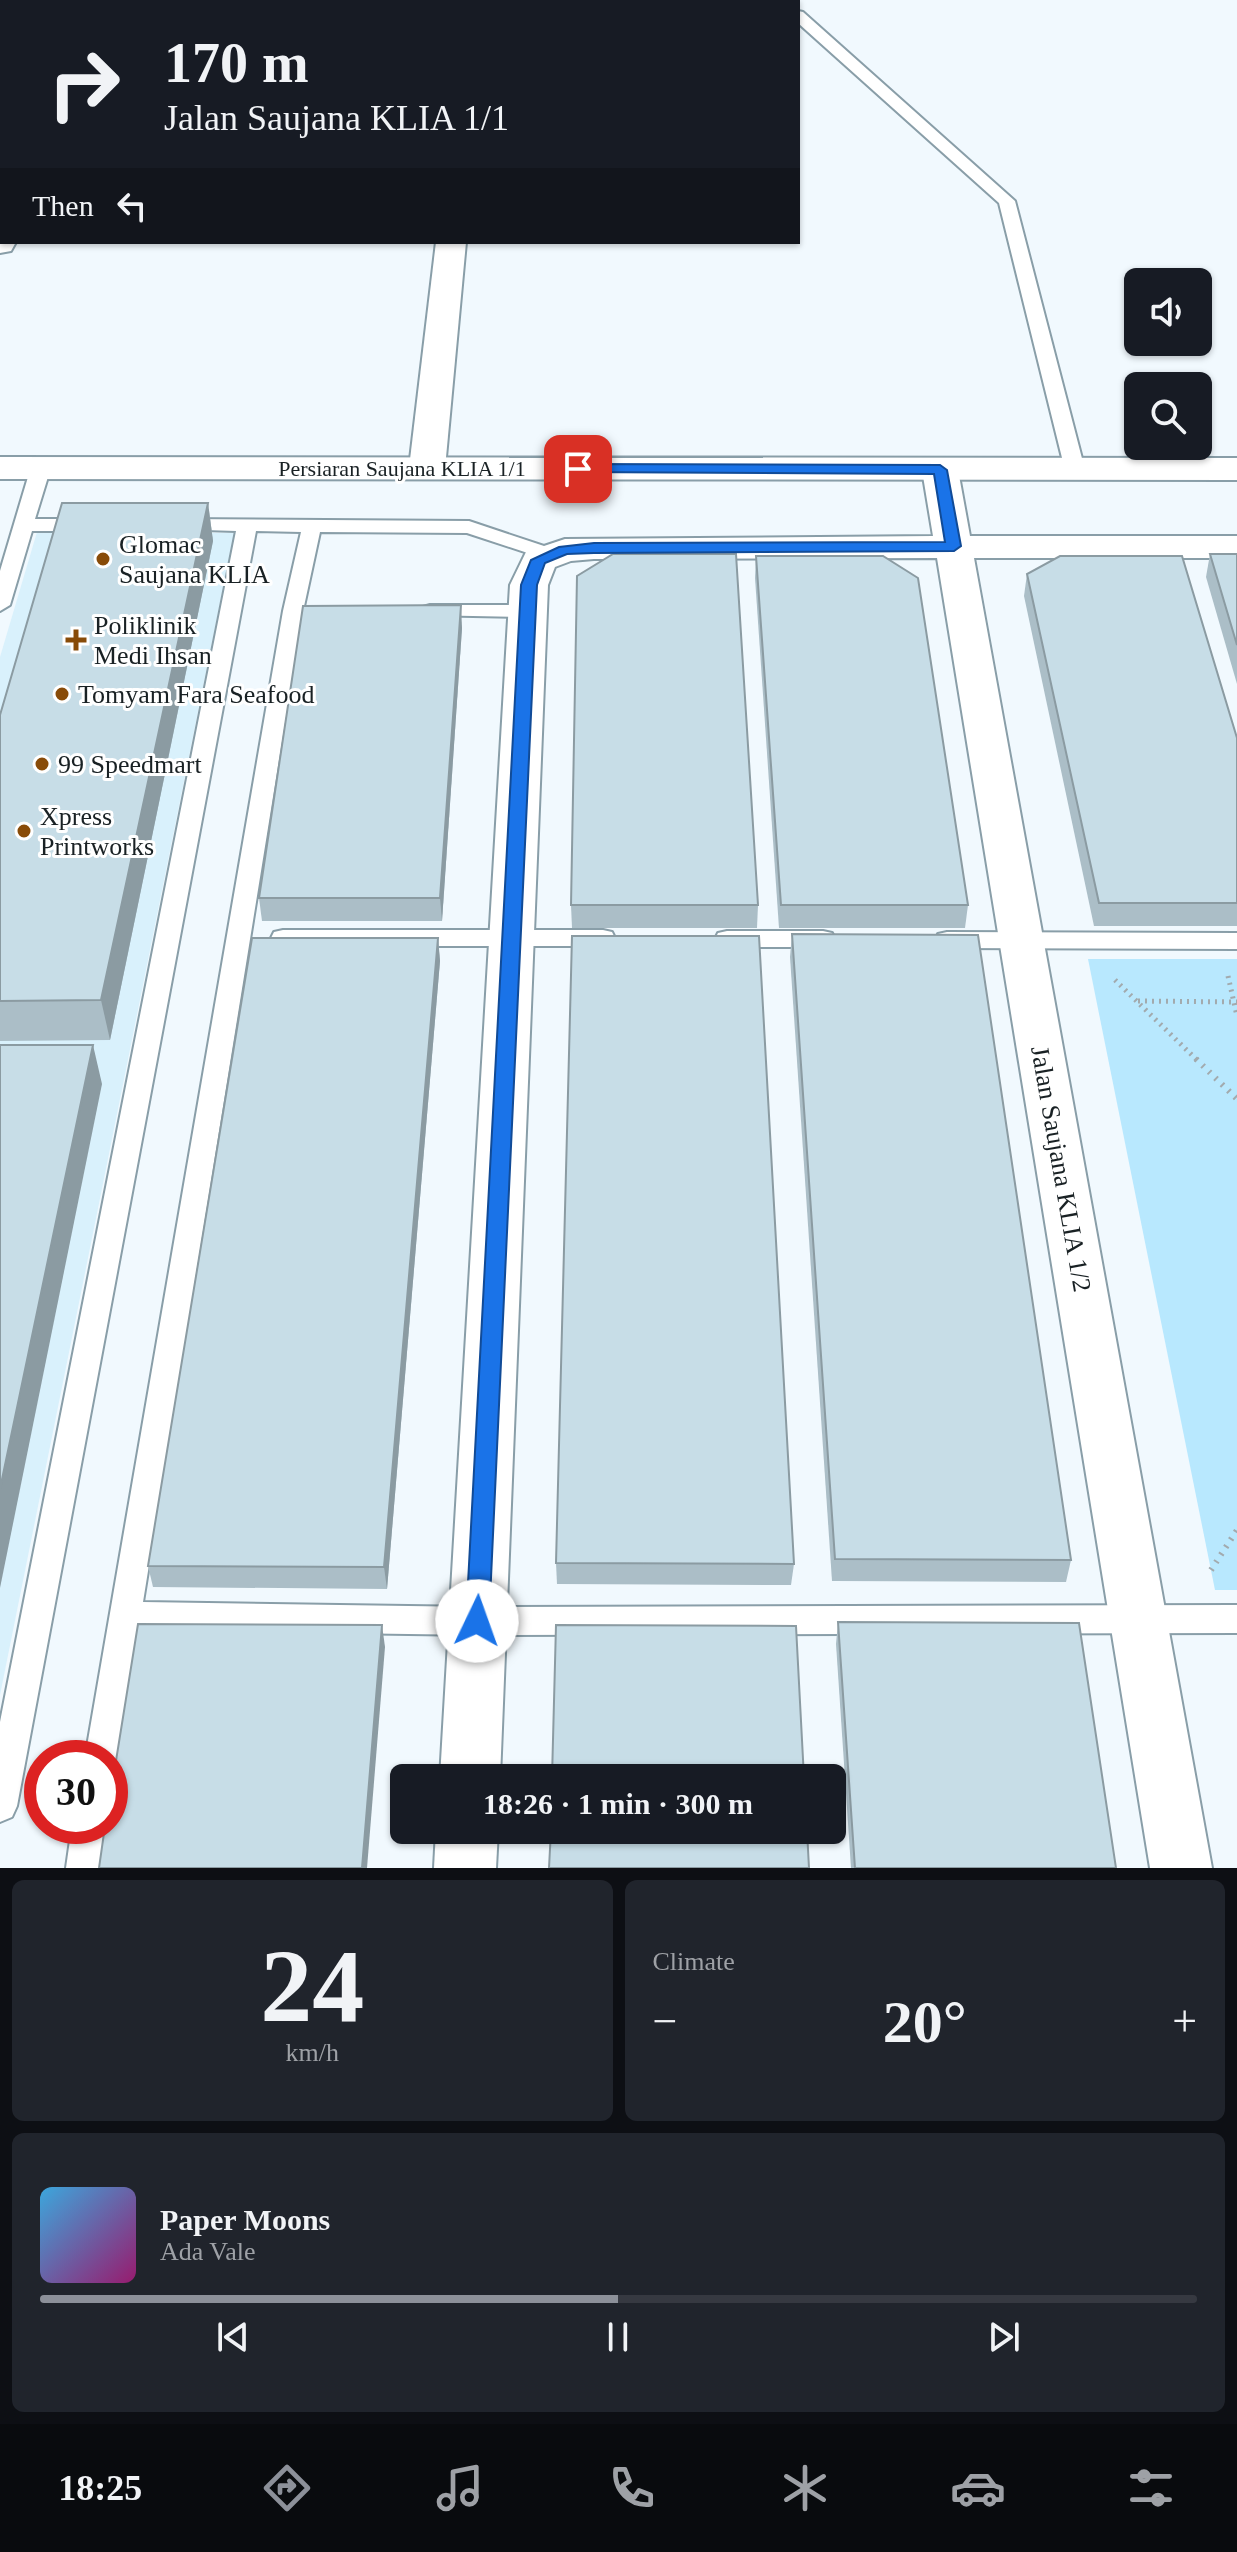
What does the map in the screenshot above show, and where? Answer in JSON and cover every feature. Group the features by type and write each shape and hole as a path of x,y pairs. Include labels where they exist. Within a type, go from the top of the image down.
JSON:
{"street":[{"path":"427,468 451,244"},
{"name":"Persiaran Saujana KLIA 1/1","path":"0,468 1237,469"},
{"name":"Jalan Saujana KLIA 1/2","path":"940,470 1181,1868"},
{"path":"471,1764 529,585 539,560 565,550 594,548 1237,547"},
{"path":"465,1868 466,1844"}],"lane":[{"path":"800,17 1007,201 1075,470"},
{"path":"0,605 41,467"},
{"path":"24,525 104,525"},
{"path":"151,525 469,527 552,555"},
{"path":"104,1740 239,938 301,611 312,525"},
{"path":"0,1806 247,526"},
{"path":"402,611 528,611"},
{"path":"239,938 623,938"},
{"path":"703,939 846,939"},
{"path":"926,940 1237,941"},
{"path":"124,1616 477,1621 1237,1619"},
{"path":"83,1868 86,1844"}],"path":[{"path":"1105,970 1237,1099"},
{"path":"1227,973 1237,1016"},
{"path":"1137,1001 1235,1002"},
{"path":"1211,1570 1237,1530"}],"shaded area":[{"path":"37,532 234,533 0,1695 0,657"},
{"path":"1088,959 1237,959 1237,1590 1215,1590"}],"building":[{"path":"62,503 208,503 101,1000 0,1001 0,715"},
{"path":"613,554 736,554 758,905 571,905 577,576"},
{"path":"1210,554 1237,554 1237,645"},
{"path":"756,556 883,556 918,578 968,905 781,905"},
{"path":"1060,556 1182,556 1237,738 1237,903 1099,903 1027,574"},
{"path":"461,605 440,898 259,898 303,606"},
{"path":"792,934 978,935 1071,1560 835,1559"},
{"path":"572,936 759,936 794,1564 556,1563"},
{"path":"252,938 438,938 384,1567 148,1566"},
{"path":"0,1045 93,1045 0,1489"},
{"path":"838,1622 1079,1623 1116,1868 855,1868"},
{"path":"138,1624 382,1625 362,1868 99,1868 102,1844 128,1844 128,1740 119,1740"},
{"path":"556,1625 796,1626 803,1764 552,1764"},
{"path":"550,1844 808,1844 809,1868 549,1868"}],"place":[{"name":"Glomac Saujana KLIA","path":"103,559"},
{"name":"Poliklinik Medi Ihsan","path":"76,640"},
{"name":"Tomyam Fara Seafood","path":"62,694"},
{"name":"99 Speedmart","path":"42,764"},
{"name":"Xpress Printworks","path":"24,831"}],"route":[{"path":"477,1621 529,585 539,560 565,550 594,548 954,546 940,470 578,469"}]}
